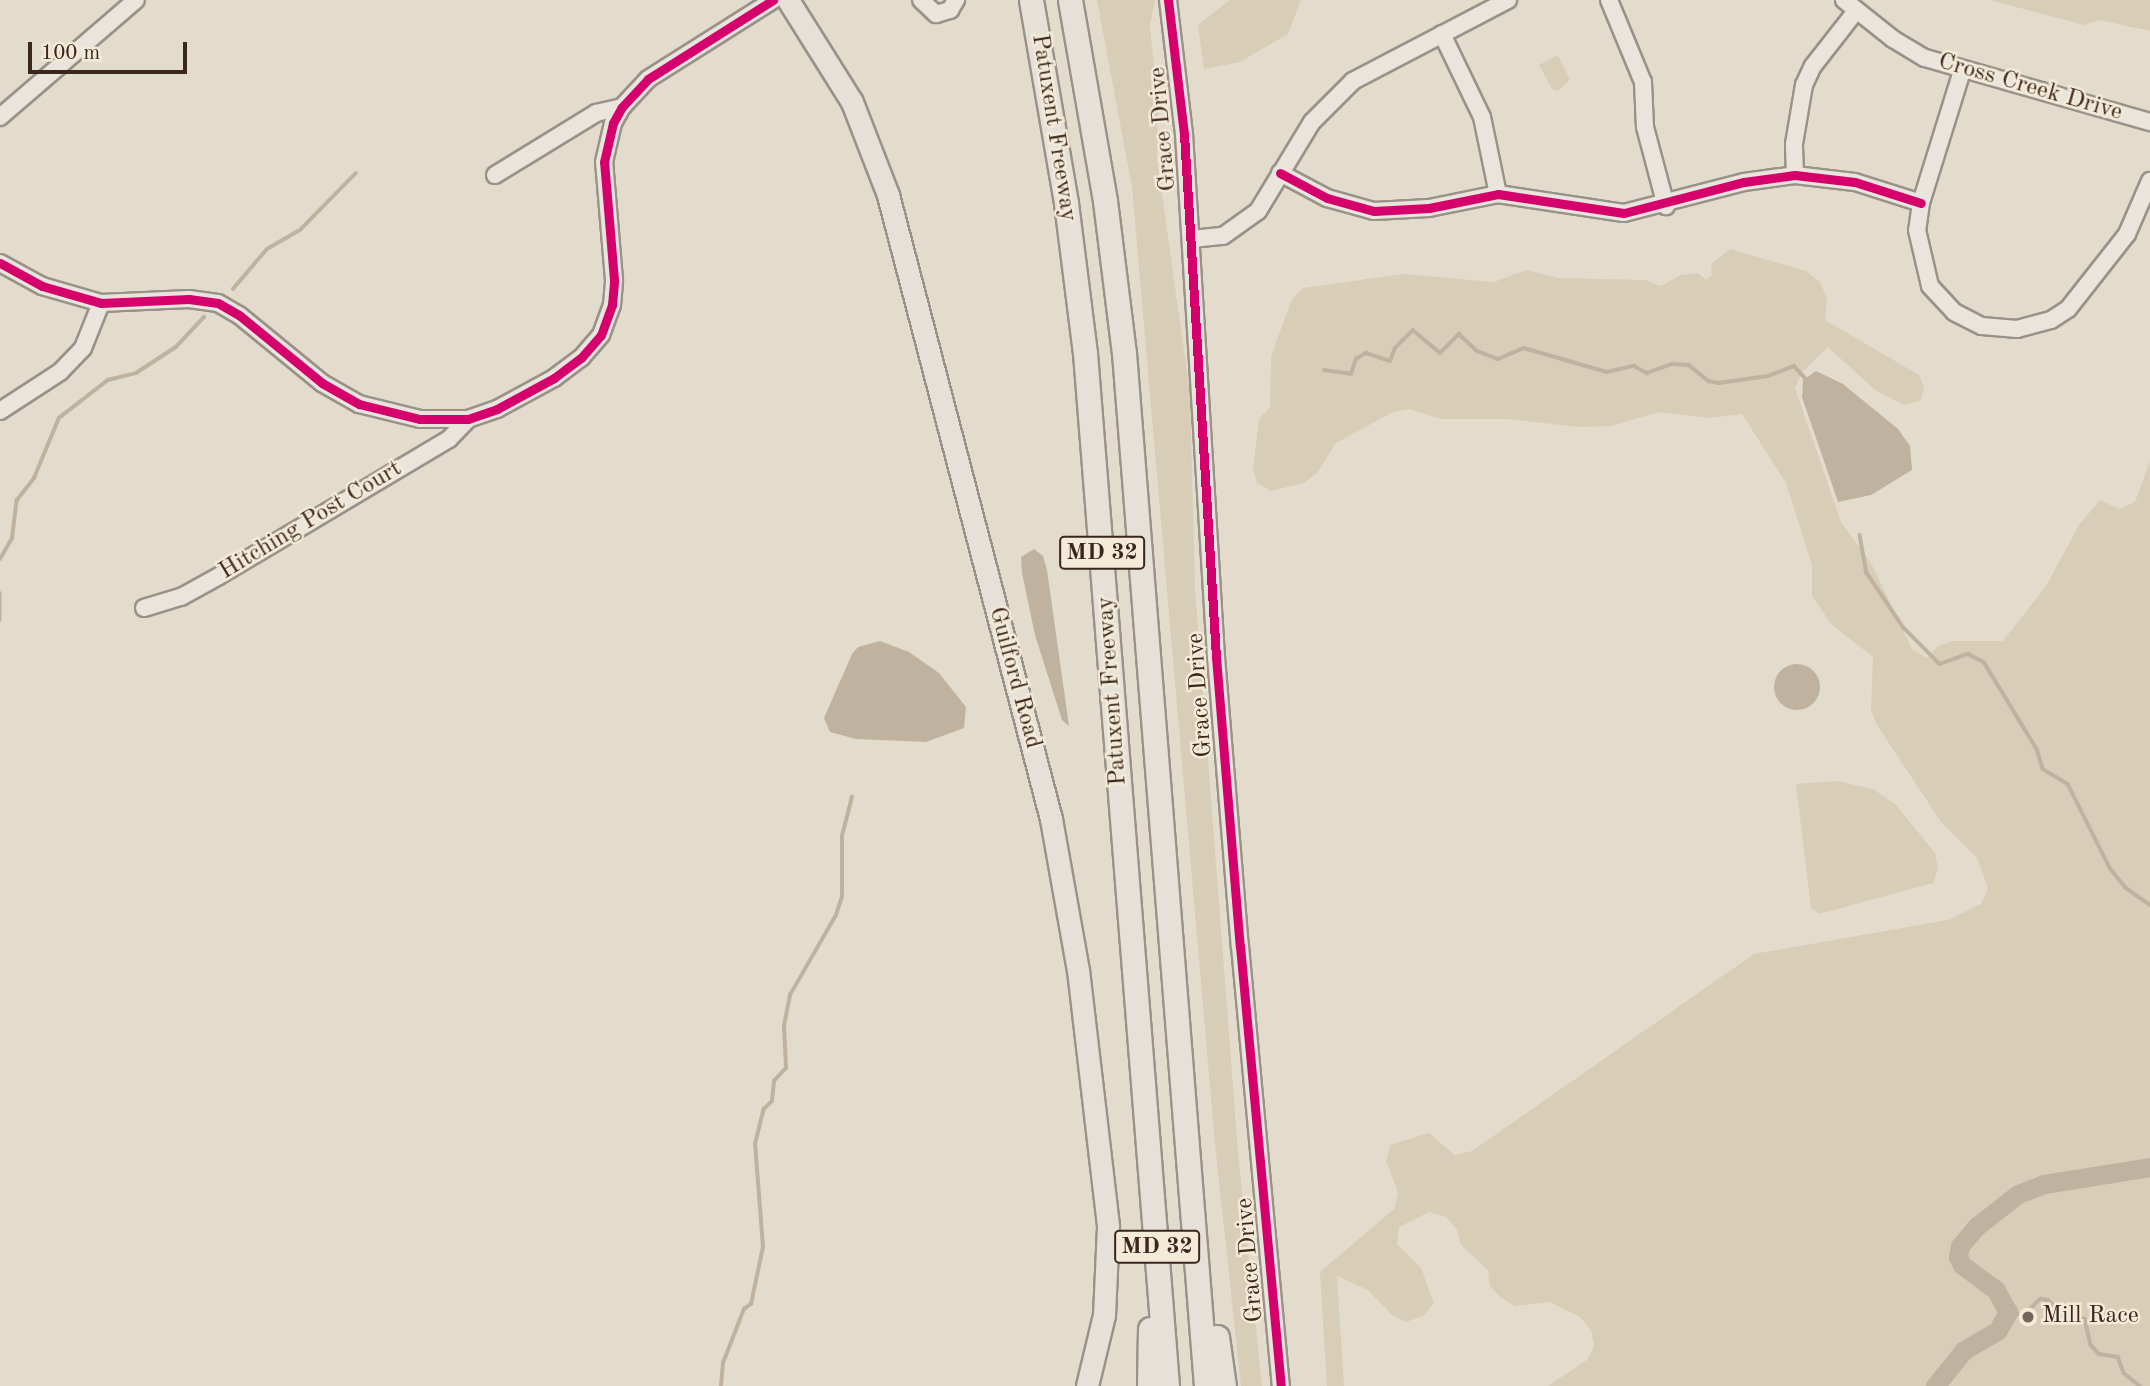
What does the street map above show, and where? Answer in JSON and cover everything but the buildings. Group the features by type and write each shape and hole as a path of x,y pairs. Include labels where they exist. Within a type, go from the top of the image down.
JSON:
{"highway":[{"name":"Patuxent Freeway","path":"1031,0 1064,191 1085,353 1167,1386"},
{"name":"Patuxent Freeway","path":"1070,0 1105,201 1122,340 1206,1386"},
{"path":"1168,900 1224,1386"},
{"path":"1146,1109 1149,1386"}],"main road":[{"name":"Guilford Road","path":"788,0 839,78 885,185 1059,856 1078,970 1108,1227 1106,1301 1087,1386"}],"street":[{"path":"0,117 136,0"},
{"path":"0,263 42,286 101,303 189,299 218,303 239,315 322,383 359,404 420,419 468,419 554,378 581,358 601,335 612,304 614,280 604,162 622,107 648,79 774,0"},
{"path":"921,0 936,14 950,10 956,0"},
{"name":"Grace Drive","path":"1168,0 1192,239 1216,657 1281,1386"},
{"path":"1192,239 1223,236 1242,226 1258,211 1312,122 1336,94 1441,34 1508,0"},
{"path":"1609,0 1643,82 1646,127 1666,205"},
{"path":"1795,175 1794,144 1804,85 1813,65 1850,6"},
{"name":"Cross Creek Drive","path":"1850,6 1893,39 1962,71 2150,122"},
{"path":"1441,34 1482,117 1498,194"},
{"path":"1962,71 1921,203 1919,250 1924,273 1938,298 1982,326 2017,329 2051,320 2080,298 2127,234 2150,181"},
{"path":"495,175 596,113 622,107"},
{"path":"1280,173 1327,198 1374,211 1429,208 1498,194 1598,212 1624,214 1666,205 1744,182 1795,175 1855,182 1921,203"},
{"path":"0,411 60,372 83,348 101,303"},
{"name":"Hitching Post Court","path":"144,608 181,597 219,576 450,439 468,419"}],"shaded area":[{"path":"1097,0 1155,0 1150,26 1158,108 1157,159 1190,393 1195,589 1238,1152 1262,1386 1241,1386 1215,1144 1132,187"},
{"path":"1230,0 1301,0 1288,34 1240,62 1204,69 1198,25"},
{"path":"1990,0 2150,0 2150,31 2099,20 2084,25"},
{"path":"1558,55 1570,80 1558,91 1552,89 1539,65"},
{"path":"1730,249 1806,271 1820,282 1827,299 1825,320 1919,375 1924,388 1921,400 1905,405 1875,390 1828,347 1802,372 1795,388 1841,522 1872,565 1912,649 1927,658 1938,646 1953,641 2003,641 2046,586 2079,525 2100,500 2119,509 2135,502 2150,461 2150,1386 1548,1386 1587,1360 1594,1346 1591,1331 1580,1317 1549,1302 1515,1306 1501,1298 1490,1286 1488,1270 1461,1245 1457,1230 1446,1217 1429,1212 1399,1227 1397,1244 1421,1268 1434,1303 1423,1316 1406,1322 1391,1314 1368,1290 1337,1276 1344,1386 1327,1386 1320,1272 1395,1208 1398,1192 1386,1161 1390,1145 1429,1133 1455,1155 1472,1151 1754,954 1948,920 1981,904 1988,888 1977,858 1941,822 1877,725 1871,710 1873,657 1832,625 1812,596 1812,565 1786,483 1742,414 1710,418 1659,412 1611,426 1578,427 1510,419 1441,419 1409,409 1393,412 1336,443 1317,473 1304,483 1271,491 1257,483 1253,468 1259,419 1270,407 1271,356 1292,299 1303,288 1403,274 1494,282 1526,270 1559,278 1645,280 1661,286 1681,275 1698,273 1706,280 1712,275 1711,264"},
{"path":"1816,371 1843,384 1898,429 1910,446 1912,470 1871,495 1838,502 1802,397 1803,380"},
{"path":"1034,549 1043,556 1047,570 1069,726 1062,720 1035,635 1022,573 1021,557"},
{"path":"880,641 909,652 939,673 966,707 964,728 926,742 856,739 830,732 824,718 852,654 858,647"},
{"path":"1797,664 1814,670 1820,687 1814,704 1797,710 1780,704 1774,687 1780,670"},
{"path":"1837,781 1873,789 1896,805 1935,853 1938,869 1933,883 1819,914 1811,908 1796,784"}],"waterway":[{"path":"233,289 267,249 301,229 356,173"},
{"path":"0,559 12,538 17,500 34,478 59,418 108,380 136,373 176,347 204,317"},
{"path":"1324,370 1351,374 1356,359 1366,353 1390,361 1395,348 1413,330 1440,353 1459,334 1477,351 1498,359 1524,348 1607,372 1634,366 1647,373 1672,364 1689,365 1709,381 1719,383 1768,376 1794,366 1808,381"},
{"path":"1860,535 1867,573 1904,628 1940,664 1968,654 1984,662 2037,749 2043,769 2068,784 2110,868 2126,888 2150,905"},
{"path":"0,593 0,620"},
{"path":"721,1386 723,1363 744,1309 751,1304 763,1247 755,1144 764,1109 772,1101 774,1081 786,1068 784,1026 790,995 836,915 842,896 842,836 852,797"},
{"path":"1935,1386 1964,1350 1998,1330 2008,1312 1996,1290 1962,1265 1958,1257 1960,1246 1977,1226 2018,1194 2044,1184 2150,1167"},
{"path":"2008,1312 2024,1315 2040,1299 2048,1300 2064,1313 2085,1319 2091,1345 2099,1354 2118,1357 2124,1373 2140,1386"}],"cycle path":[{"path":"0,263 42,286 101,303 189,299 218,303 239,315 322,383 359,404 420,419 468,419 497,409 554,378 581,358 601,335 612,305 614,280 604,162 613,123 622,107 648,79 773,0"},
{"path":"1168,0 1184,134 1216,657 1281,1386"},
{"path":"1280,173 1327,198 1374,211 1429,208 1498,194 1624,213 1744,182 1795,175 1855,182 1921,203"}],"place":[{"name":"Mill Race","path":"2028,1317"}]}
